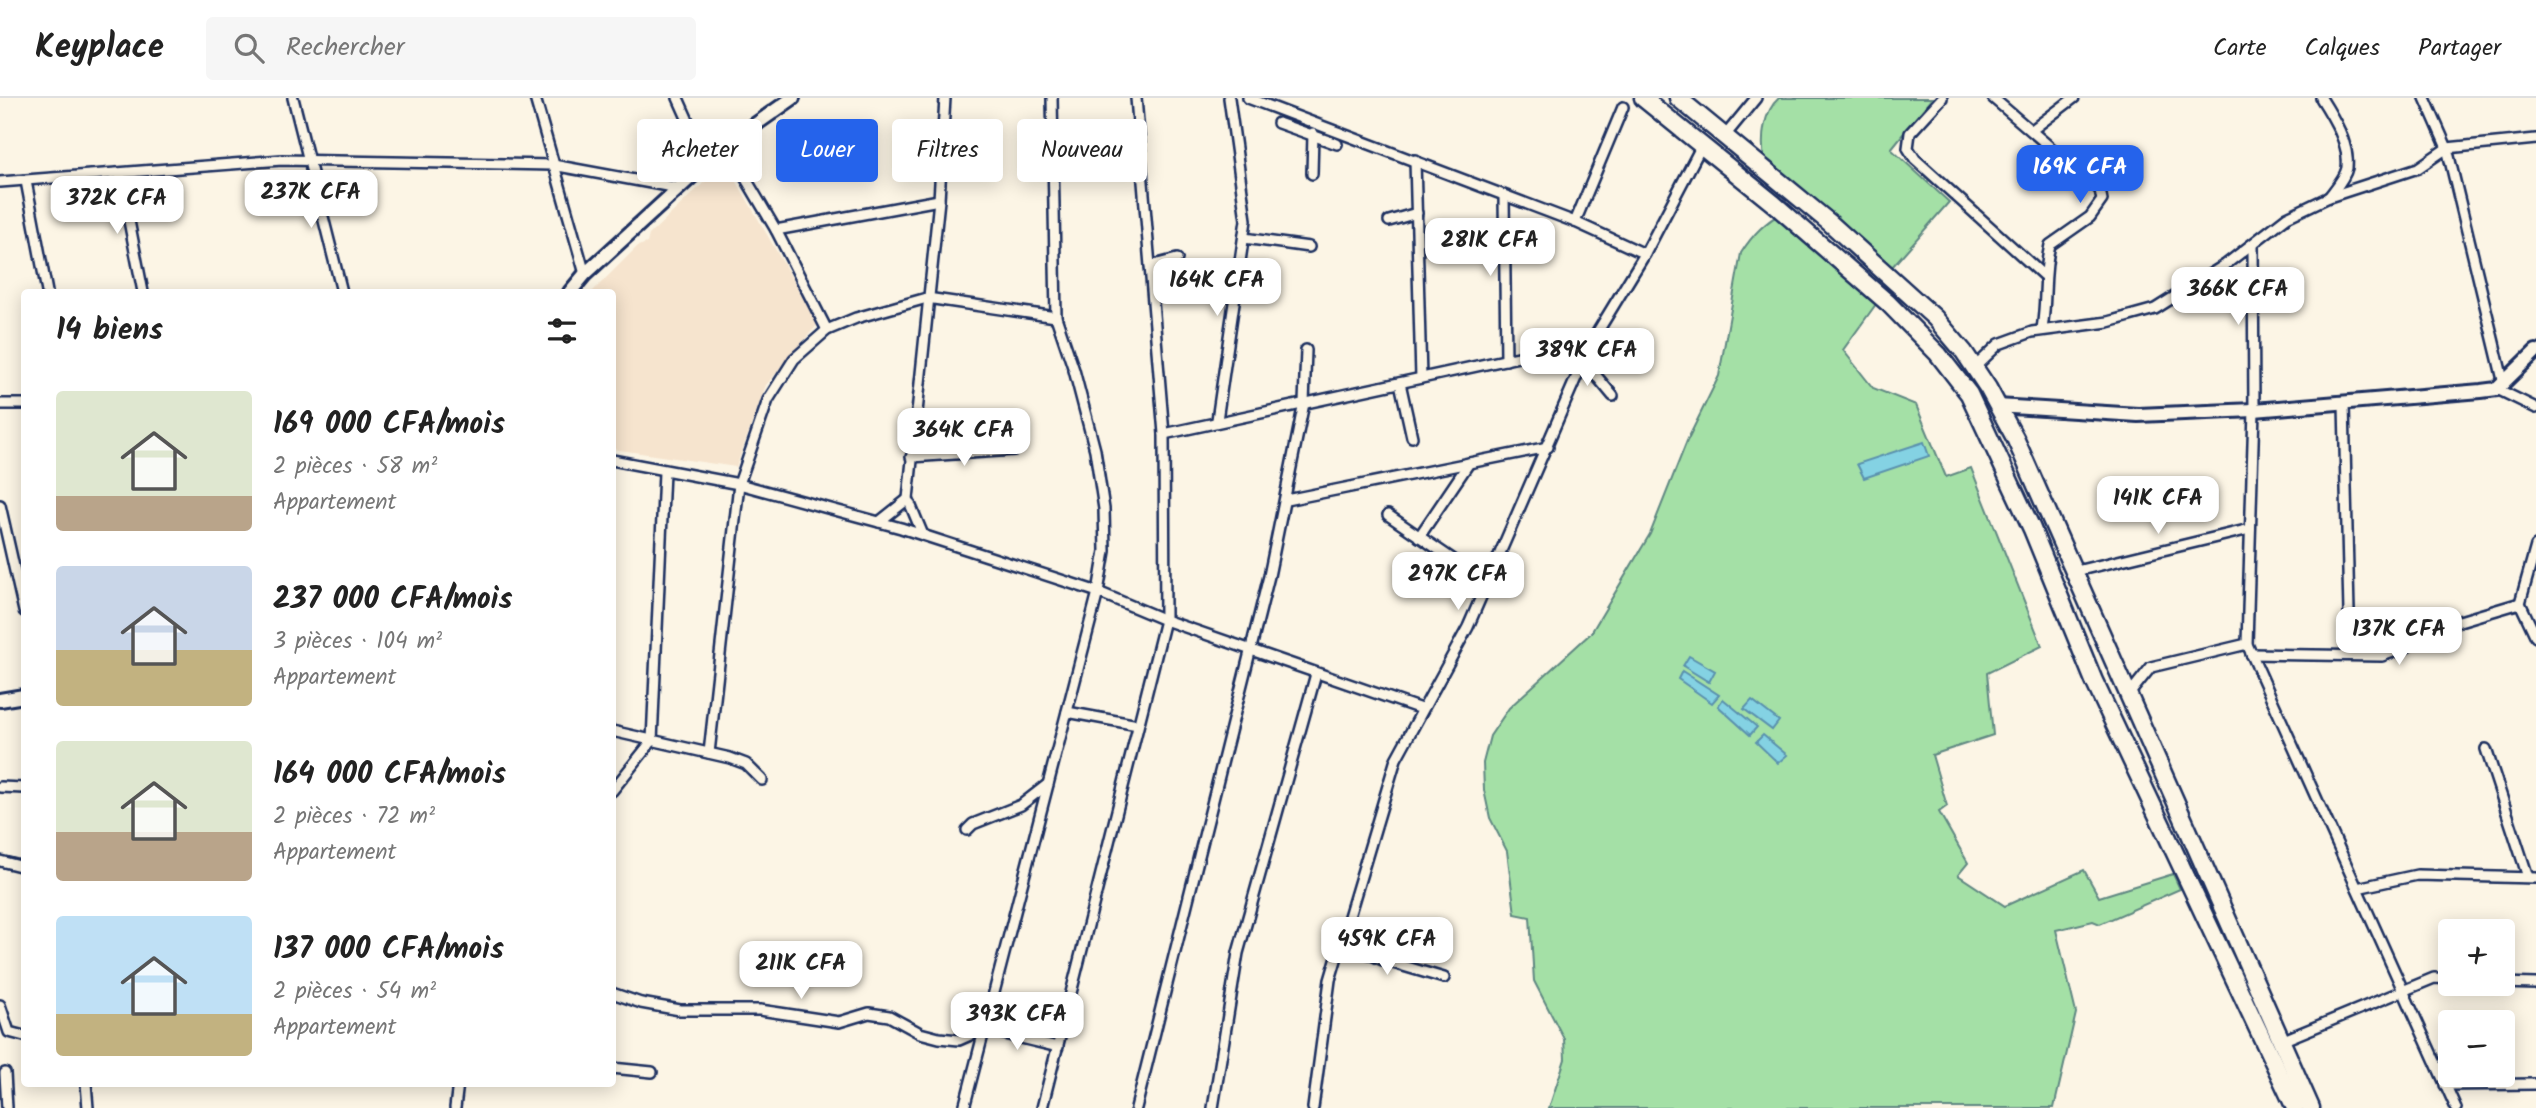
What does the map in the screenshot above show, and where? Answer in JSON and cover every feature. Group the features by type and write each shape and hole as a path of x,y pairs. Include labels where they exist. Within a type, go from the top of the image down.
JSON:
{"highway":[{"path":"1643,98 1774,204 1888,303 1938,354 1969,394 2042,552 2094,681 2294,1108"},
{"path":"1678,98 1920,304 1975,368 2015,438 2279,1042 2311,1108"}],"street":[{"path":"293,98 341,289"},
{"path":"535,98 585,274"},
{"path":"678,98 687,119"},
{"path":"762,120 793,98"},
{"path":"923,535 908,499 939,200 945,98"},
{"path":"964,1108 1098,592 1105,551 1104,509 1095,450 1074,370 1056,317 1052,98"},
{"path":"1042,1108 1165,620 1164,434 1136,98"},
{"path":"1217,420 1247,220 1229,98"},
{"path":"1248,98 1575,222 1645,254"},
{"path":"1724,137 1756,98"},
{"path":"1942,98 1910,133 1908,148 1915,159 2043,275"},
{"path":"1993,98 2100,190 2102,200 2090,217 2052,242 2043,275 2046,300 2042,330"},
{"path":"2032,130 2074,98"},
{"path":"2321,98 2339,131 2346,159 2344,175 2329,197"},
{"path":"2425,98 2447,148 2500,386 2536,408"},
{"path":"1575,222 1623,107"},
{"path":"1278,123 1337,144"},
{"path":"1312,174 1314,124"},
{"path":"1975,368 1999,344 2042,330 2108,322 2155,309 2253,244 2287,217 2329,197 2403,175 2425,164 2447,148 2536,139"},
{"path":"1313,1108 1330,980 1396,759 1420,709 1468,626 1592,341 1645,254 1701,147"},
{"path":"0,182 120,175 282,160 553,165 678,188"},
{"path":"1415,160 1420,378"},
{"path":"120,175 142,289"},
{"path":"26,181 46,289"},
{"path":"572,289 585,274 685,182"},
{"path":"748,182 776,230 827,330"},
{"path":"1504,196 1506,359"},
{"path":"776,230 939,200"},
{"path":"1389,221 1417,213"},
{"path":"1244,238 1309,247"},
{"path":"2253,244 2254,410 2247,644 2438,1069"},
{"path":"1150,266 1177,259"},
{"path":"709,753 739,484 768,400 793,359 827,330 856,318 927,298 1056,317"},
{"path":"1164,434 1217,420 1592,341"},
{"path":"1136,1108 1286,500 1304,403 1306,350"},
{"path":"1997,406 2138,415 2344,404 2500,386 2536,351"},
{"path":"1584,360 1614,396"},
{"path":"1400,383 1412,437"},
{"path":"0,404 21,404"},
{"path":"2344,404 2350,654"},
{"path":"1286,500 1548,447"},
{"path":"911,457 1014,450"},
{"path":"616,461 739,484 923,535 1098,592 1165,620 1420,709"},
{"path":"1419,537 1469,463"},
{"path":"616,785 652,741 664,472"},
{"path":"879,522 908,499"},
{"path":"0,505 21,598"},
{"path":"1388,515 1486,582"},
{"path":"2072,572 2250,529"},
{"path":"2536,546 2532,573 2520,603 2536,637"},
{"path":"2251,654 2374,656 2397,652 2426,631 2520,603"},
{"path":"2127,697 2151,667 2247,644"},
{"path":"1213,1108 1238,953 1316,674"},
{"path":"0,701 21,697"},
{"path":"1066,712 1138,725"},
{"path":"616,732 746,764 762,780"},
{"path":"2357,888 2417,874 2532,878 2486,749"},
{"path":"967,830 973,824 1021,805 1048,784"},
{"path":"0,787 21,788"},
{"path":"0,861 21,866"},
{"path":"1341,941 1383,960 1444,978"},
{"path":"2279,1042 2403,990 2438,978"},
{"path":"2515,983 2536,984"},
{"path":"616,994 641,1003 680,1010 760,1010 839,1022 869,1013 889,1016 920,1033 949,1039 958,1040 984,1029 1058,1047"},
{"path":"0,1004 9,1032 21,1036"},
{"path":"616,1068 652,1072"},
{"path":"5,1073 7,1108"},
{"path":"2515,1084 2536,1084"},
{"path":"86,1087 88,1108"},
{"path":"455,1108 458,1087"},
{"path":"2446,1087 2456,1108"}],"shaded area":[{"path":"704,182 737,182 818,324 766,385 736,467 616,449 616,289 595,289 638,246 647,243 649,235"}],"green space":[{"path":"1779,98 1932,98 1891,149 1949,202 1892,267 1764,159 1764,126 1769,111"},
{"path":"1785,211 1884,293 1843,350 1873,388 1916,405 1946,477 1971,468 2042,646 1987,673 1993,735 1932,755 1947,806 1939,812 1968,863 1958,875 2005,906 2084,870 2099,897 2173,874 2180,889 2100,924 2093,921 2056,930 2076,1013 2054,1108 1549,1108 1565,1059 1564,1039 1534,981 1530,917 1515,914 1507,851 1490,818 1484,790 1483,763 1490,736 1509,708 1591,633 1650,534 1687,441 1719,376 1741,253 1760,229"}],"water":[{"path":"1924,442 1929,456 1864,478 1857,464"},
{"path":"1689,656 1715,671 1709,682 1683,666"},
{"path":"1682,671 1719,695 1712,703 1678,679"},
{"path":"1723,699 1757,727 1750,735 1718,706"},
{"path":"1752,700 1779,721 1772,730 1744,709"},
{"path":"1763,735 1787,755 1778,763 1756,742"}]}
